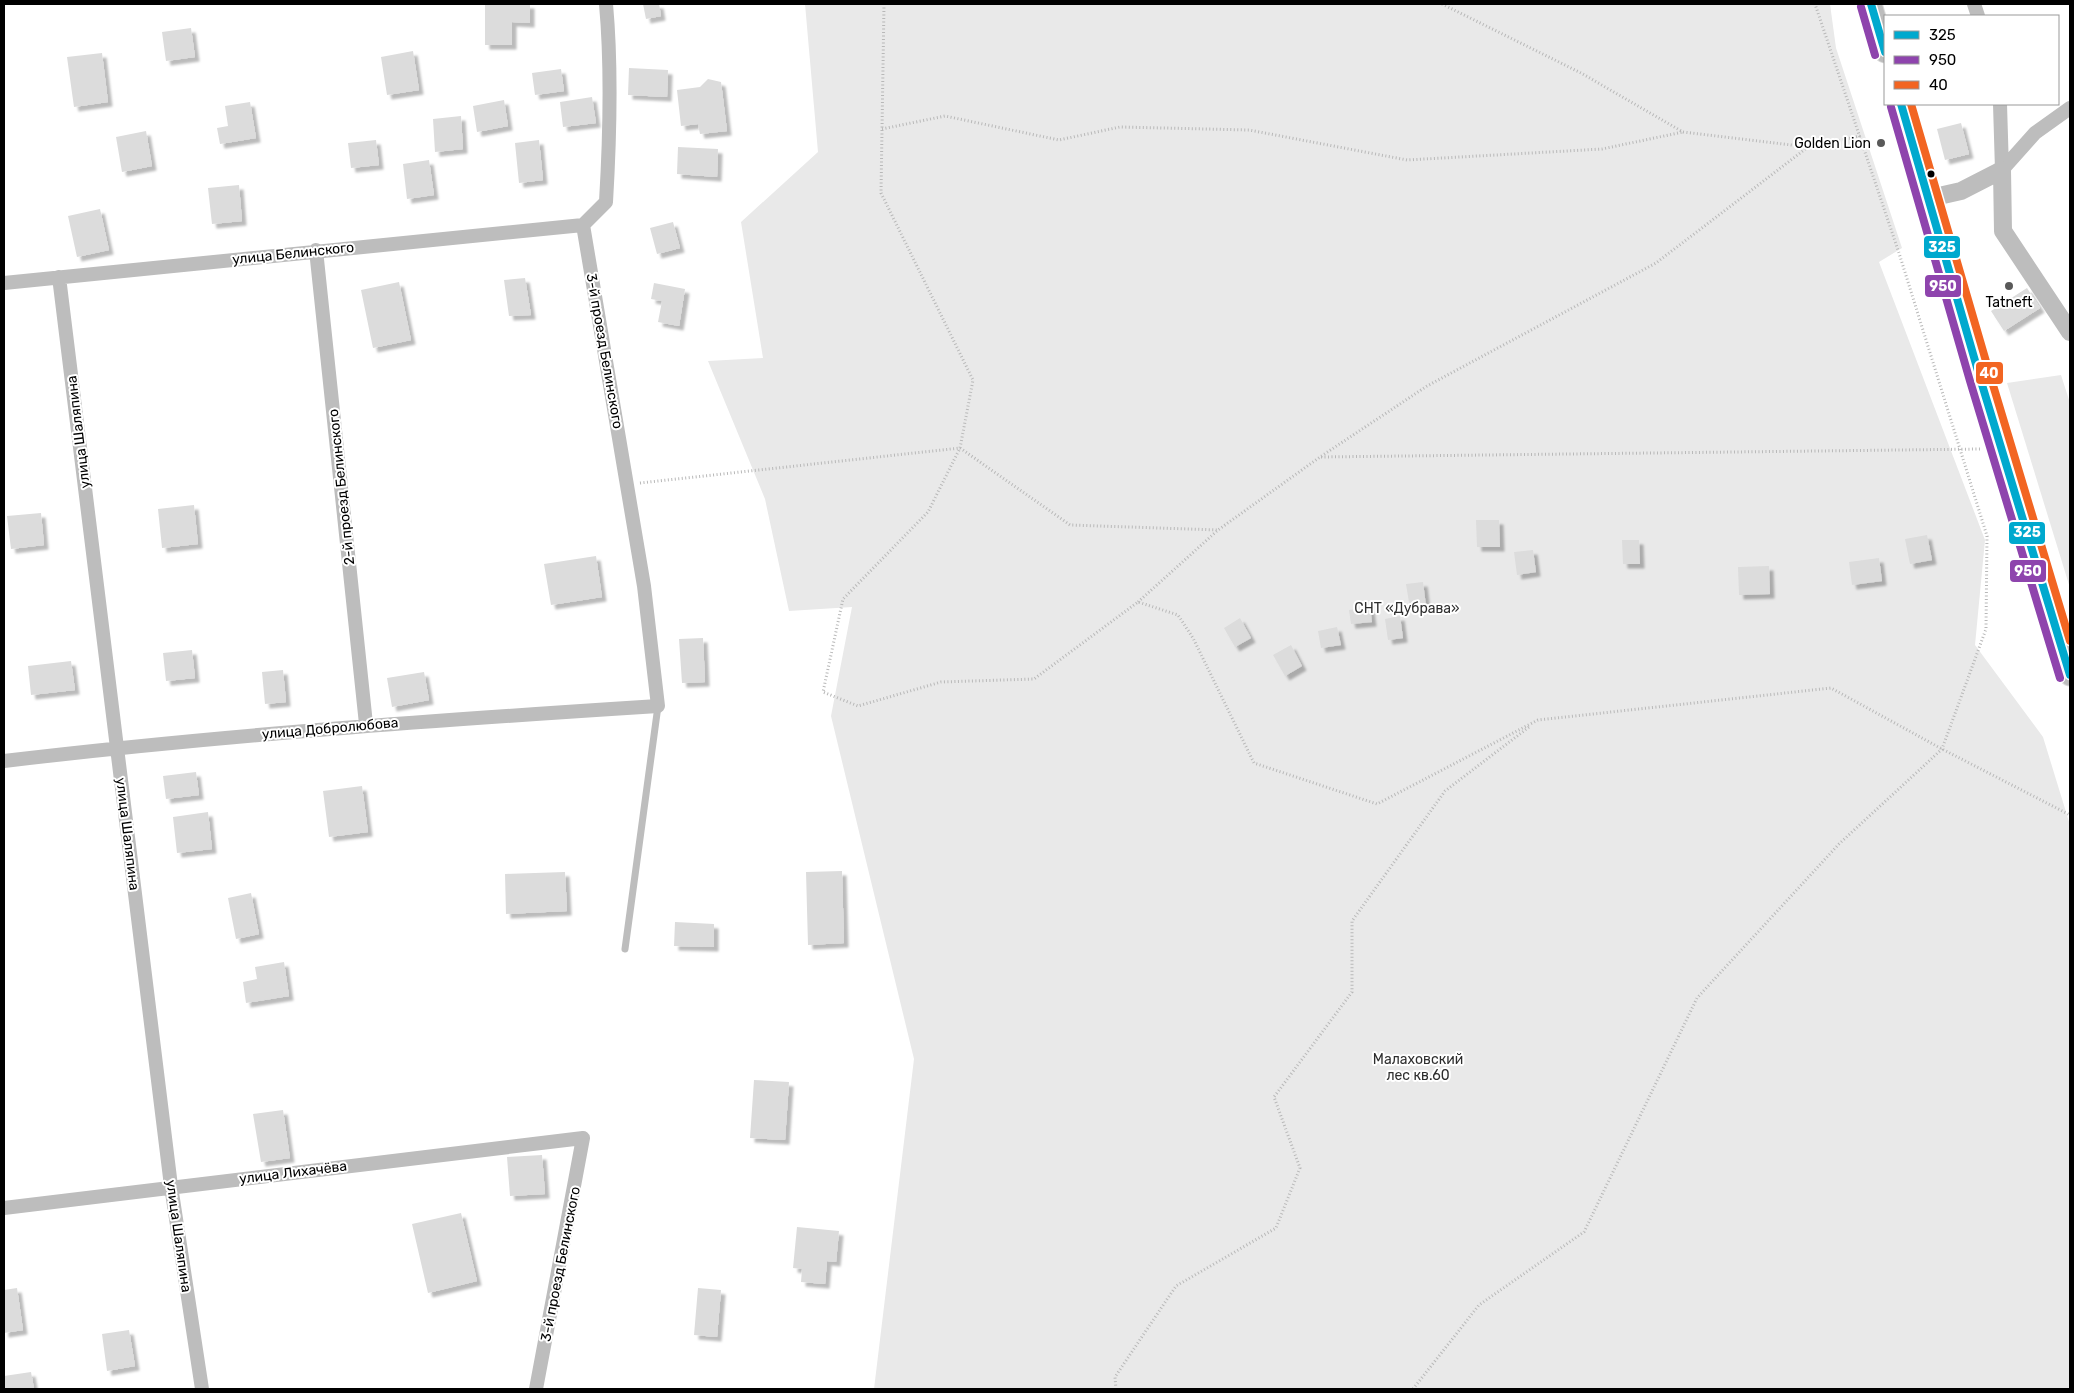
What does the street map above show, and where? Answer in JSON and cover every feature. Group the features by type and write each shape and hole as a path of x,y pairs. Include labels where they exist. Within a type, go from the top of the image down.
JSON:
{"main road":[{"path":"1871,4 1884,49"},
{"path":"1901,105 2070,675"}],"street":[{"path":"583,225 606,202 611,59 606,4"},
{"path":"2000,105 2003,231 2070,332"},
{"path":"1930,198 1961,191 2002,170 2035,133 2070,108"},
{"name":"улица Белинского","path":"4,283 316,250 583,225"},
{"name":"3-й проезд Белинского","path":"583,225 644,586 658,706"},
{"name":"2-й проезд Белинского","path":"316,250 366,724"},
{"name":"улица Шаляпина","path":"59,277 171,1186 202,1389"},
{"name":"улица Добролюбова","path":"4,761 117,747 366,724 658,706"},
{"name":"3-й проезд Белинского","path":"536,1389 583,1138"},
{"name":"улица Лихачёва","path":"4,1208 171,1186 583,1138"}],"lane":[{"path":"625,949 658,706"}],"path":[{"path":"884,4 881,193 972,380 960,448 928,512 843,600 823,692 858,706 941,682 1034,679 1138,602 1218,530 1320,457 1427,386 1656,263 1808,147"},
{"path":"1442,4 1580,73 1684,132"},
{"path":"1413,1389 1479,1305 1584,1232 1697,998 1839,844 1942,749 1986,629 1986,536 1861,136 1815,4"},
{"path":"882,129 946,116 1059,140 1120,127 1249,130 1408,160 1602,149 1684,132 1808,147 1861,136"},
{"path":"627,484 960,448 1070,525 1218,530"},
{"path":"1320,457 1960,448 2002,450"},
{"path":"1138,602 1178,615 1193,638 1254,763 1377,804 1538,720 1831,688 1942,749 2070,815"},
{"path":"1116,1389 1115,1377 1176,1286 1276,1228 1300,1168 1274,1097 1352,992 1352,921 1445,792 1538,720"}],"green space":[{"name":"Малаховский лес кв.60","path":"805,4 1830,4 1836,48 1902,248 1879,262 1985,540 1975,645 2043,737 2070,825 2070,1389 874,1389 914,1059 831,716 852,607 789,611 765,499 708,361 763,358 741,222 818,152"},
{"path":"2061,375 2070,403 2070,588 2007,383"}],"building":[{"path":"485,4 530,4 530,23 512,22 512,45 485,45"},
{"path":"643,4 659,4 661,16 646,19"},
{"path":"191,28 195,57 166,61 162,32"},
{"path":"413,51 419,90 387,95 381,57"},
{"path":"102,53 108,102 74,107 67,57"},
{"path":"629,68 668,70 667,97 628,95"},
{"path":"561,69 564,91 535,95 532,73"},
{"path":"708,79 721,82 727,131 700,134 698,124 681,126 677,90 700,87"},
{"path":"592,97 596,123 563,127 560,102"},
{"path":"504,100 508,126 477,132 473,106"},
{"path":"250,102 256,138 220,144 217,128 228,126 225,106"},
{"path":"461,116 463,149 435,152 433,119"},
{"path":"1961,123 1969,154 1945,160 1937,129"},
{"path":"146,131 152,166 122,172 116,137"},
{"path":"376,140 379,165 351,168 348,143"},
{"path":"539,140 543,180 519,183 515,143"},
{"path":"678,147 718,149 717,177 677,174"},
{"path":"429,160 434,195 407,199 403,164"},
{"path":"239,185 242,221 212,224 208,188"},
{"path":"100,209 109,250 77,257 68,216"},
{"path":"673,222 680,248 657,254 650,228"},
{"path":"525,278 531,315 509,316 504,280"},
{"path":"399,282 411,340 373,348 361,290"},
{"path":"654,283 685,289 679,326 658,322 662,301 651,299"},
{"path":"2027,288 2040,308 2004,331 1991,311"},
{"path":"194,505 198,544 162,548 158,509"},
{"path":"41,513 44,545 11,549 7,516"},
{"path":"1476,520 1499,520 1500,547 1477,547"},
{"path":"1927,535 1932,560 1910,564 1905,539"},
{"path":"1622,540 1639,540 1640,564 1623,564"},
{"path":"1533,550 1536,572 1517,575 1514,552"},
{"path":"596,556 602,597 551,605 544,564"},
{"path":"1879,558 1882,581 1852,585 1849,562"},
{"path":"1769,566 1770,594 1739,595 1738,567"},
{"path":"1423,582 1426,606 1410,608 1406,584"},
{"path":"1370,607 1372,622 1351,624 1349,610"},
{"path":"1400,616 1403,638 1388,640 1385,619"},
{"path":"1240,618 1251,638 1235,647 1224,628"},
{"path":"1337,627 1341,645 1321,648 1318,631"},
{"path":"703,638 705,682 682,683 679,639"},
{"path":"1291,645 1302,666 1285,676 1273,655"},
{"path":"192,650 195,678 166,681 163,653"},
{"path":"71,661 75,690 31,695 28,666"},
{"path":"283,670 286,702 265,704 262,672"},
{"path":"424,672 429,700 392,707 387,678"},
{"path":"196,772 199,795 166,799 163,776"},
{"path":"362,786 368,832 329,837 323,791"},
{"path":"208,812 212,849 177,853 173,817"},
{"path":"842,871 844,943 808,945 806,872"},
{"path":"565,872 567,911 506,914 505,874"},
{"path":"251,893 259,934 236,939 228,898"},
{"path":"675,922 714,924 714,947 674,946"},
{"path":"284,962 289,996 246,1003 243,982 257,979 255,967"},
{"path":"754,1080 789,1082 785,1140 750,1138"},
{"path":"283,1110 290,1158 261,1162 253,1114"},
{"path":"542,1155 545,1194 510,1196 507,1157"},
{"path":"461,1213 477,1281 428,1293 412,1224"},
{"path":"797,1227 839,1231 836,1262 827,1261 825,1284 801,1282 802,1269 793,1268"},
{"path":"17,1288 23,1330 4,1333 4,1290"},
{"path":"698,1288 721,1290 717,1337 694,1335"},
{"path":"129,1330 135,1366 107,1371 102,1334"},
{"path":"31,1372 34,1389 4,1389 4,1376"}],"transit line":[{"name":"325","path":"1871,4 1884,49"},
{"name":"950","path":"1861,7 1875,55"},
{"name":"325","path":"1901,105 1980,378 2070,675"},
{"name":"40","path":"1911,105 2070,641"},
{"name":"950","path":"1891,107 1970,381 2060,678"}],"place":[{"name":"Golden Lion","path":"1881,143"},
{"name":"Tatneft","path":"2009,286"}],"park label":[{"name":"СНТ «Дубрава»","path":"1407,608"}]}
